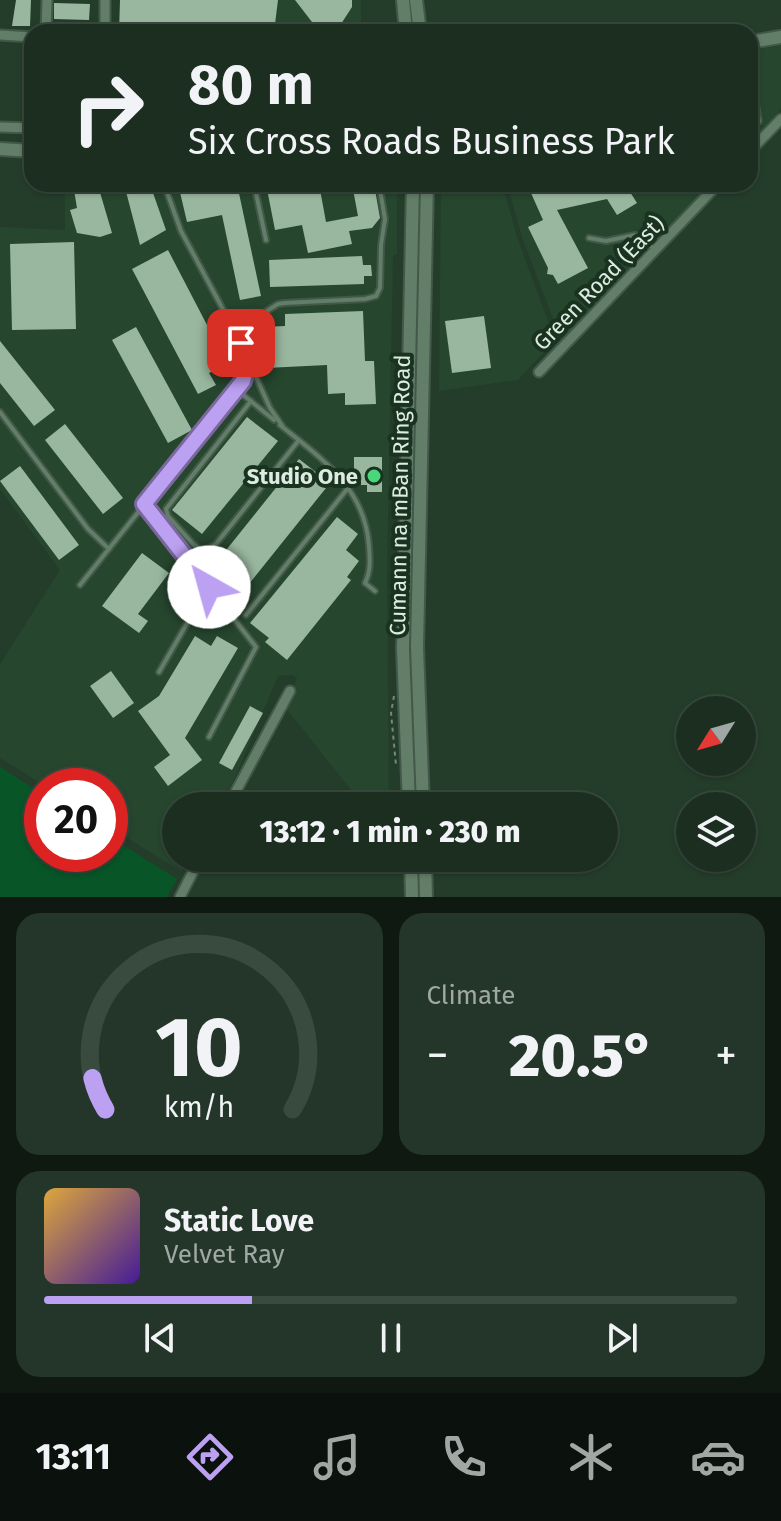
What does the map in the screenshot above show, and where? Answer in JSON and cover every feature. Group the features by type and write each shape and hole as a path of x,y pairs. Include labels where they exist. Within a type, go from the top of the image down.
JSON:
{"main road":[{"path":"403,0 405,24"},
{"path":"416,0 419,24"},
{"path":"758,41 781,37"},
{"path":"0,149 24,150"},
{"name":"Cumann na mBan Ring Road","path":"408,792 403,648 413,192"},
{"name":"Cumann na mBan Ring Road","path":"422,792 417,647 427,192"},
{"path":"411,872 412,897"},
{"path":"425,872 426,897"}],"street":[{"path":"46,24 47,0"},
{"path":"105,0 105,24"},
{"path":"0,35 24,36"},
{"path":"758,143 781,119"},
{"path":"0,127 24,128"},
{"name":"Green Road (East)","path":"539,372 710,192"},
{"path":"236,792 290,691"},
{"path":"180,897 193,872"}],"lane":[{"path":"166,192 185,241 232,325 270,408 283,427"},
{"path":"256,192 266,240"},
{"path":"232,325 265,313 281,303 368,299 376,296 380,285 385,216 380,192"},
{"path":"589,238 606,241 635,235 655,250"},
{"path":"80,585 244,379 246,356 241,343"},
{"path":"236,389 331,467 348,488 367,524 370,562 365,583 375,591"},
{"path":"251,401 166,509 168,516 195,546 206,550 216,544 299,440"},
{"path":"0,412 88,529 109,549"},
{"path":"246,615 348,488"},
{"path":"144,504 256,647 209,737"},
{"path":"159,672 209,587"}],"shaded area":[{"path":"120,0 361,0 361,24 119,24"},
{"path":"781,45 781,109 758,133 758,49"},
{"path":"65,192 397,192 387,578 389,792 353,792 285,707 297,678 292,675 278,676 226,792 162,792 162,860 128,838 128,768 24,768 24,773 0,758 0,664 60,570 0,489 0,227 65,230"},
{"path":"441,192 504,192 518,240 555,340 518,380 439,391"},
{"path":"509,192 702,192 567,335 558,332 523,240"}],"green space":[{"path":"0,767 24,782 24,872 128,872 128,848 177,879 167,897 0,897"}],"building":[{"path":"16,0 31,0 30,24 12,26"},
{"path":"120,0 278,0 275,24 119,24"},
{"path":"295,0 352,0 352,7 341,24 312,22"},
{"path":"54,3 90,4 89,20 54,19"},
{"path":"74,192 100,192 112,233 100,237 77,233 70,210 77,208"},
{"path":"126,192 153,192 166,230 140,245"},
{"path":"180,192 239,192 261,296 240,300 222,215 187,222"},
{"path":"268,192 320,192 326,222 358,216 354,192 375,192 380,218 372,228 349,231 352,244 308,253 302,225 275,230"},
{"path":"531,192 630,192 637,203 617,215 607,199 557,210 588,268 558,284 553,275 547,274 548,268 528,227 543,220"},
{"path":"74,242 76,329 12,330 10,244"},
{"path":"168,250 220,350 217,351 224,365 209,373 216,385 198,394 132,269"},
{"path":"362,256 363,265 371,265 372,276 364,276 364,284 270,287 269,260"},
{"path":"363,311 365,361 374,361 376,404 345,405 345,393 328,394 327,365 266,368 264,327 285,326 285,314"},
{"path":"484,316 491,368 452,373 445,321"},
{"path":"136,327 192,430 168,443 112,340"},
{"path":"0,341 55,410 34,426 0,383"},
{"path":"247,417 278,441 202,534 172,510"},
{"path":"65,424 123,498 103,514 45,440"},
{"path":"354,457 382,457 382,492 367,492 367,485 361,485 361,478 354,477"},
{"path":"299,459 330,483 245,589 215,564"},
{"path":"20,466 79,545 59,560 0,481"},
{"path":"337,517 358,534 346,550 359,561 347,577 351,580 287,660 265,642 269,638 250,623"},
{"path":"142,553 169,573 138,614 148,621 139,633 102,606"},
{"path":"195,636 211,646 217,636 238,648 185,738 202,760 168,786 154,767 170,755 138,711 159,696"},
{"path":"111,671 134,703 113,718 90,686"},
{"path":"250,706 263,713 232,770 219,763"}],"place":[{"name":"Studio One","path":"374,476"}],"route":[{"path":"209,587 144,504 243,381 247,365 241,343"}]}
